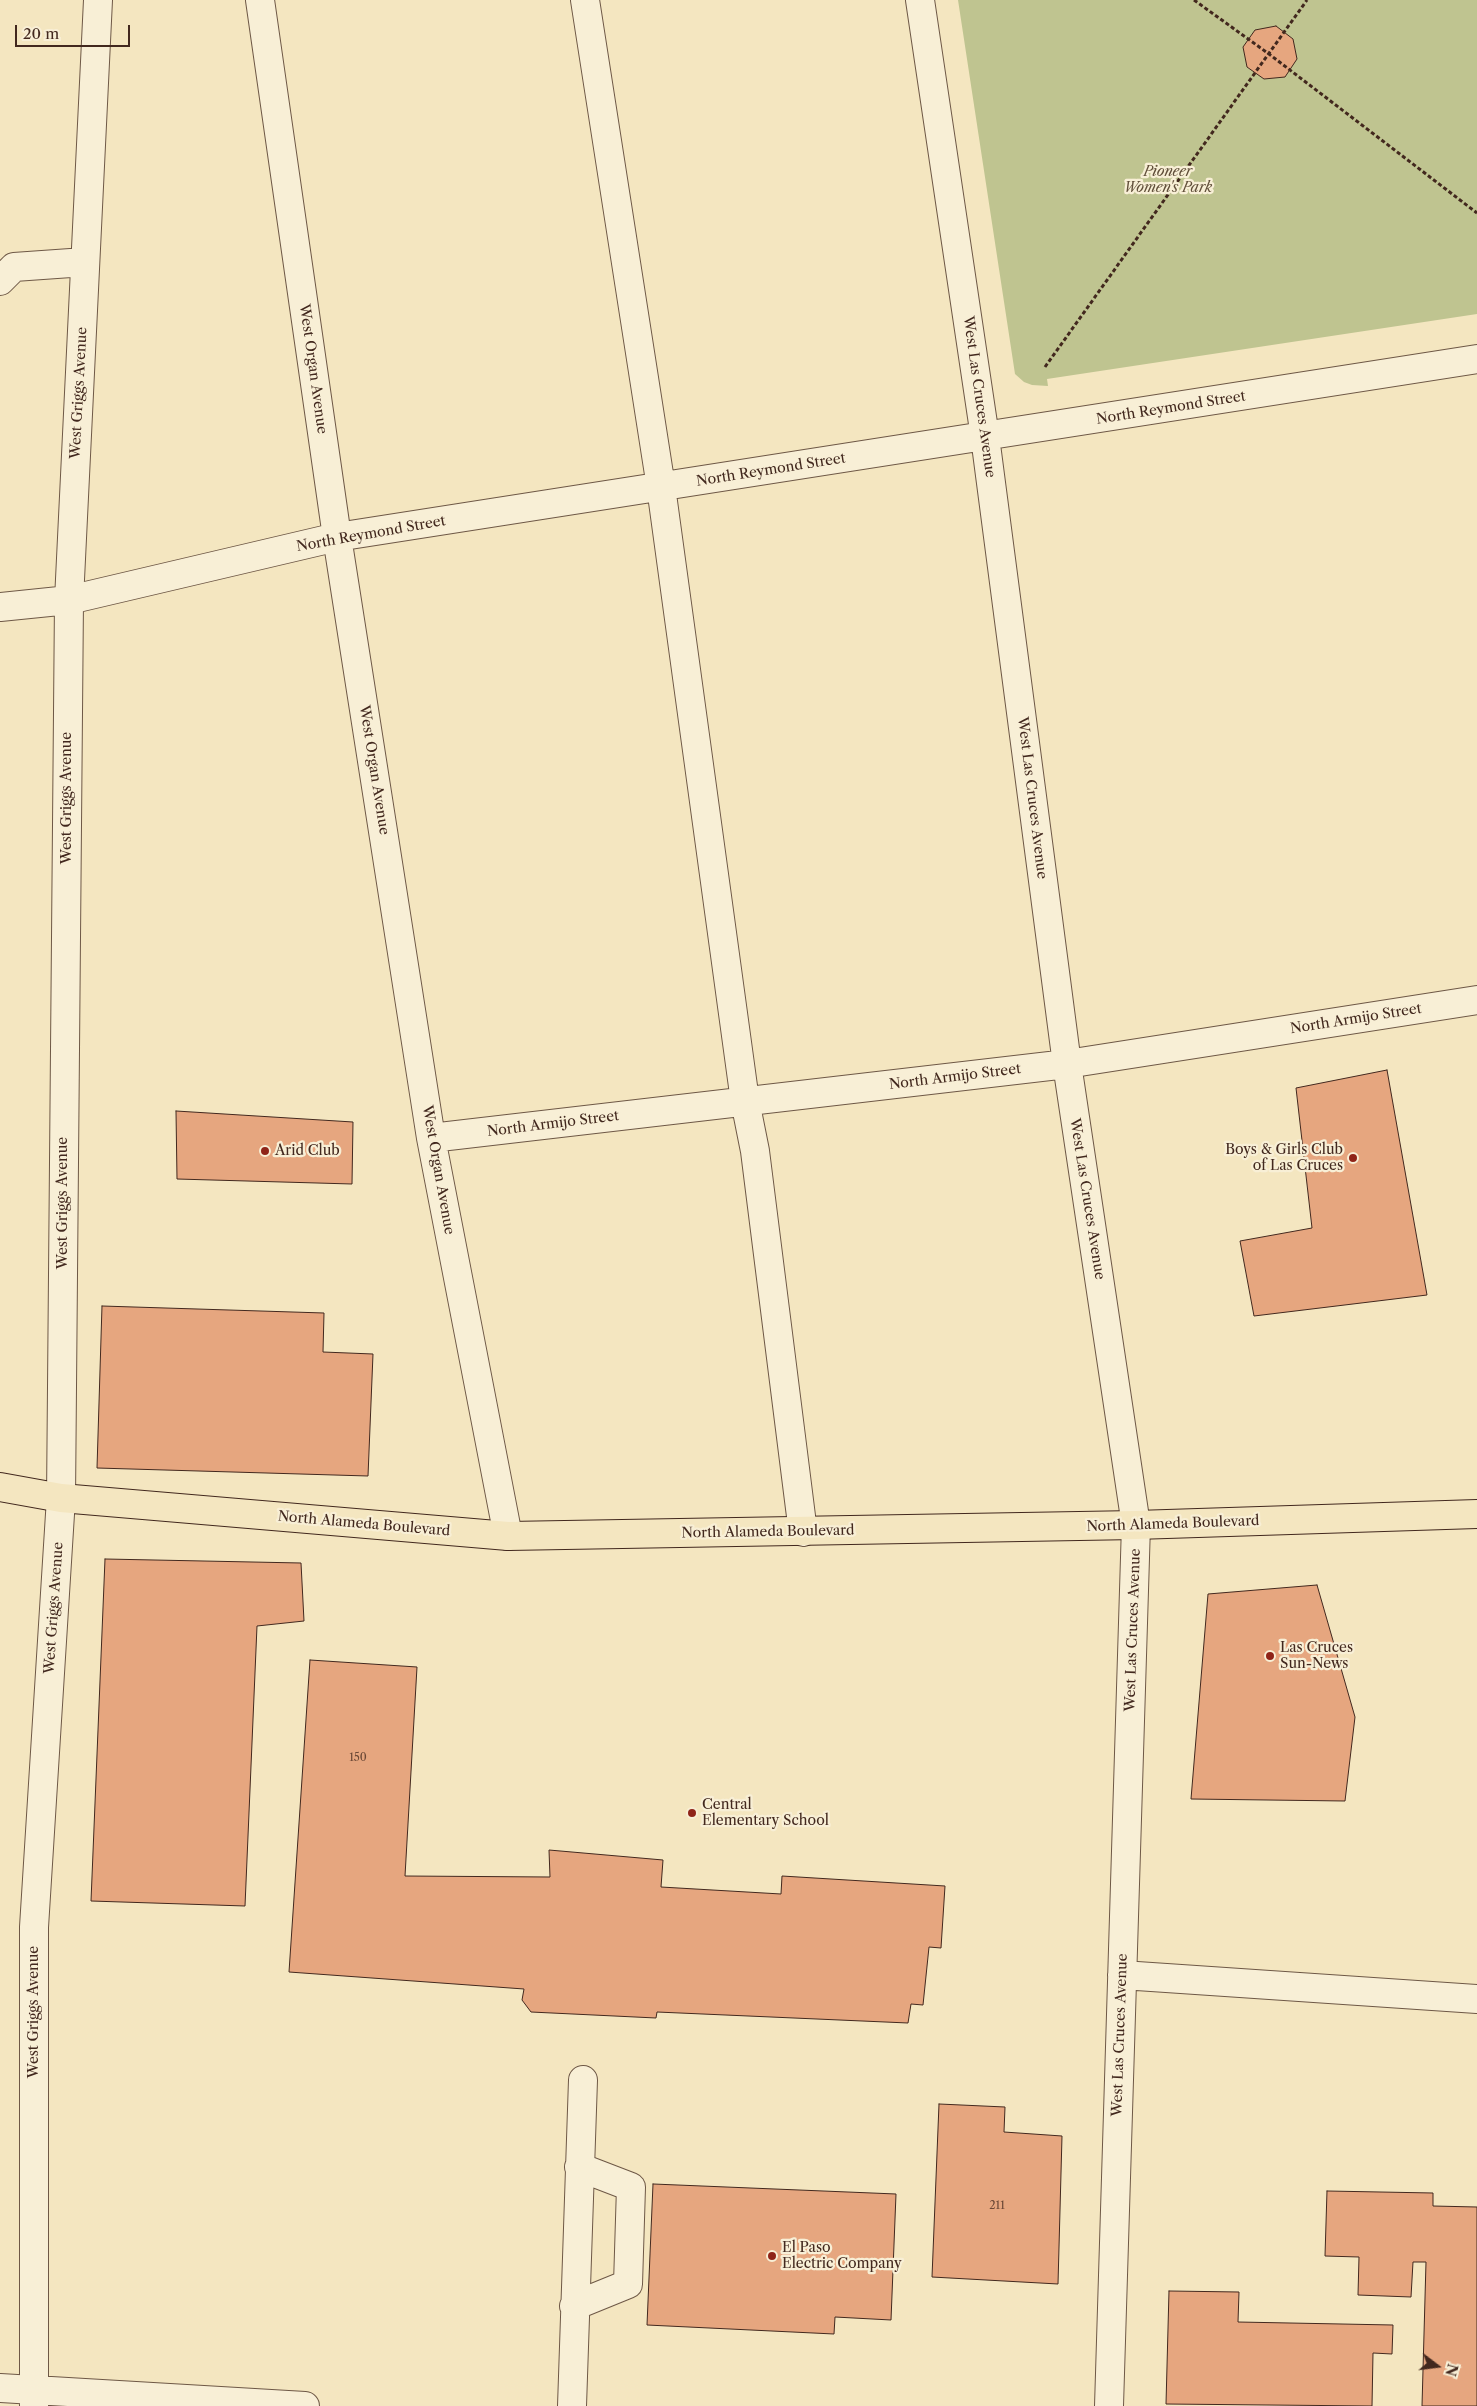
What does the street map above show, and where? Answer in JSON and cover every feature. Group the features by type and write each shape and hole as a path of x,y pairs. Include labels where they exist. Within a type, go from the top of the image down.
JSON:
{"main road":[{"name":"North Alameda Boulevard","path":"0,1487 61,1498 508,1536 1136,1525 1477,1514"}],"street":[{"name":"West Griggs Avenue","path":"34,2398 34,1927 61,1498 68,600 98,0"},
{"name":"West Organ Avenue","path":"260,0 338,537 431,1138 508,1536"},
{"path":"585,0 661,487 745,1101 755,1151 803,1532"},
{"name":"West Las Cruces Avenue","path":"920,0 985,437 1067,1064 1136,1525 1109,2406"},
{"path":"0,282 14,267 85,262"},
{"name":"North Reymond Street","path":"0,608 68,600 338,537 1477,359"},
{"name":"North Armijo Street","path":"431,1138 1067,1064 1477,1000"},
{"path":"1122,1975 1477,1999"},
{"path":"572,2406 583,2080"},
{"path":"574,2306 628,2284 631,2187 579,2167"},
{"path":"0,2388 34,2398 305,2406"}],"path":[{"path":"1194,0 1269,54 1477,213"},
{"path":"1044,367 1307,0"}],"green space":[{"name":"Pioneer Women's Park","path":"958,0 1477,0 1477,314 1047,379 1048,386 1032,385 1024,382 1015,374"}],"building":[{"path":"1276,26 1293,39 1297,59 1285,77 1264,79 1247,67 1243,47 1255,30"},
{"name":"Boys & Girls Club of Las Cruces","path":"1387,1070 1427,1295 1254,1316 1240,1241 1312,1228 1296,1088"},
{"name":"Arid Club","path":"176,1111 353,1122 352,1184 177,1179"},
{"path":"102,1306 324,1313 323,1352 373,1354 368,1476 97,1468"},
{"path":"105,1559 301,1563 304,1621 257,1626 245,1906 91,1901"},
{"name":"Las Cruces Sun-News","path":"1317,1585 1355,1717 1345,1801 1191,1799 1208,1594"},
{"path":"310,1660 417,1667 405,1876 550,1877 549,1850 663,1860 661,1887 781,1894 782,1876 945,1886 941,1948 929,1947 923,2005 911,2004 908,2023 657,2012 656,2018 531,2012 522,2000 524,1989 289,1972"},
{"path":"939,2104 1005,2107 1004,2132 1062,2136 1058,2284 932,2277"},
{"name":"El Paso Electric Company","path":"653,2184 896,2194 891,2320 835,2317 834,2334 647,2325"},
{"path":"1327,2191 1433,2193 1433,2206 1477,2207 1477,2406 1422,2406 1426,2262 1413,2262 1411,2297 1358,2295 1359,2257 1325,2256"},
{"path":"1169,2291 1239,2292 1238,2322 1393,2325 1392,2354 1373,2353 1372,2406 1166,2404"}],"place":[{"name":"Arid Club","path":"265,1151"},
{"name":"Boys & Girls Club of Las Cruces","path":"1353,1158"},
{"name":"Las Cruces Sun-News","path":"1270,1656"},
{"name":"Central Elementary School","path":"692,1813"},
{"name":"El Paso Electric Company","path":"772,2256"}]}
